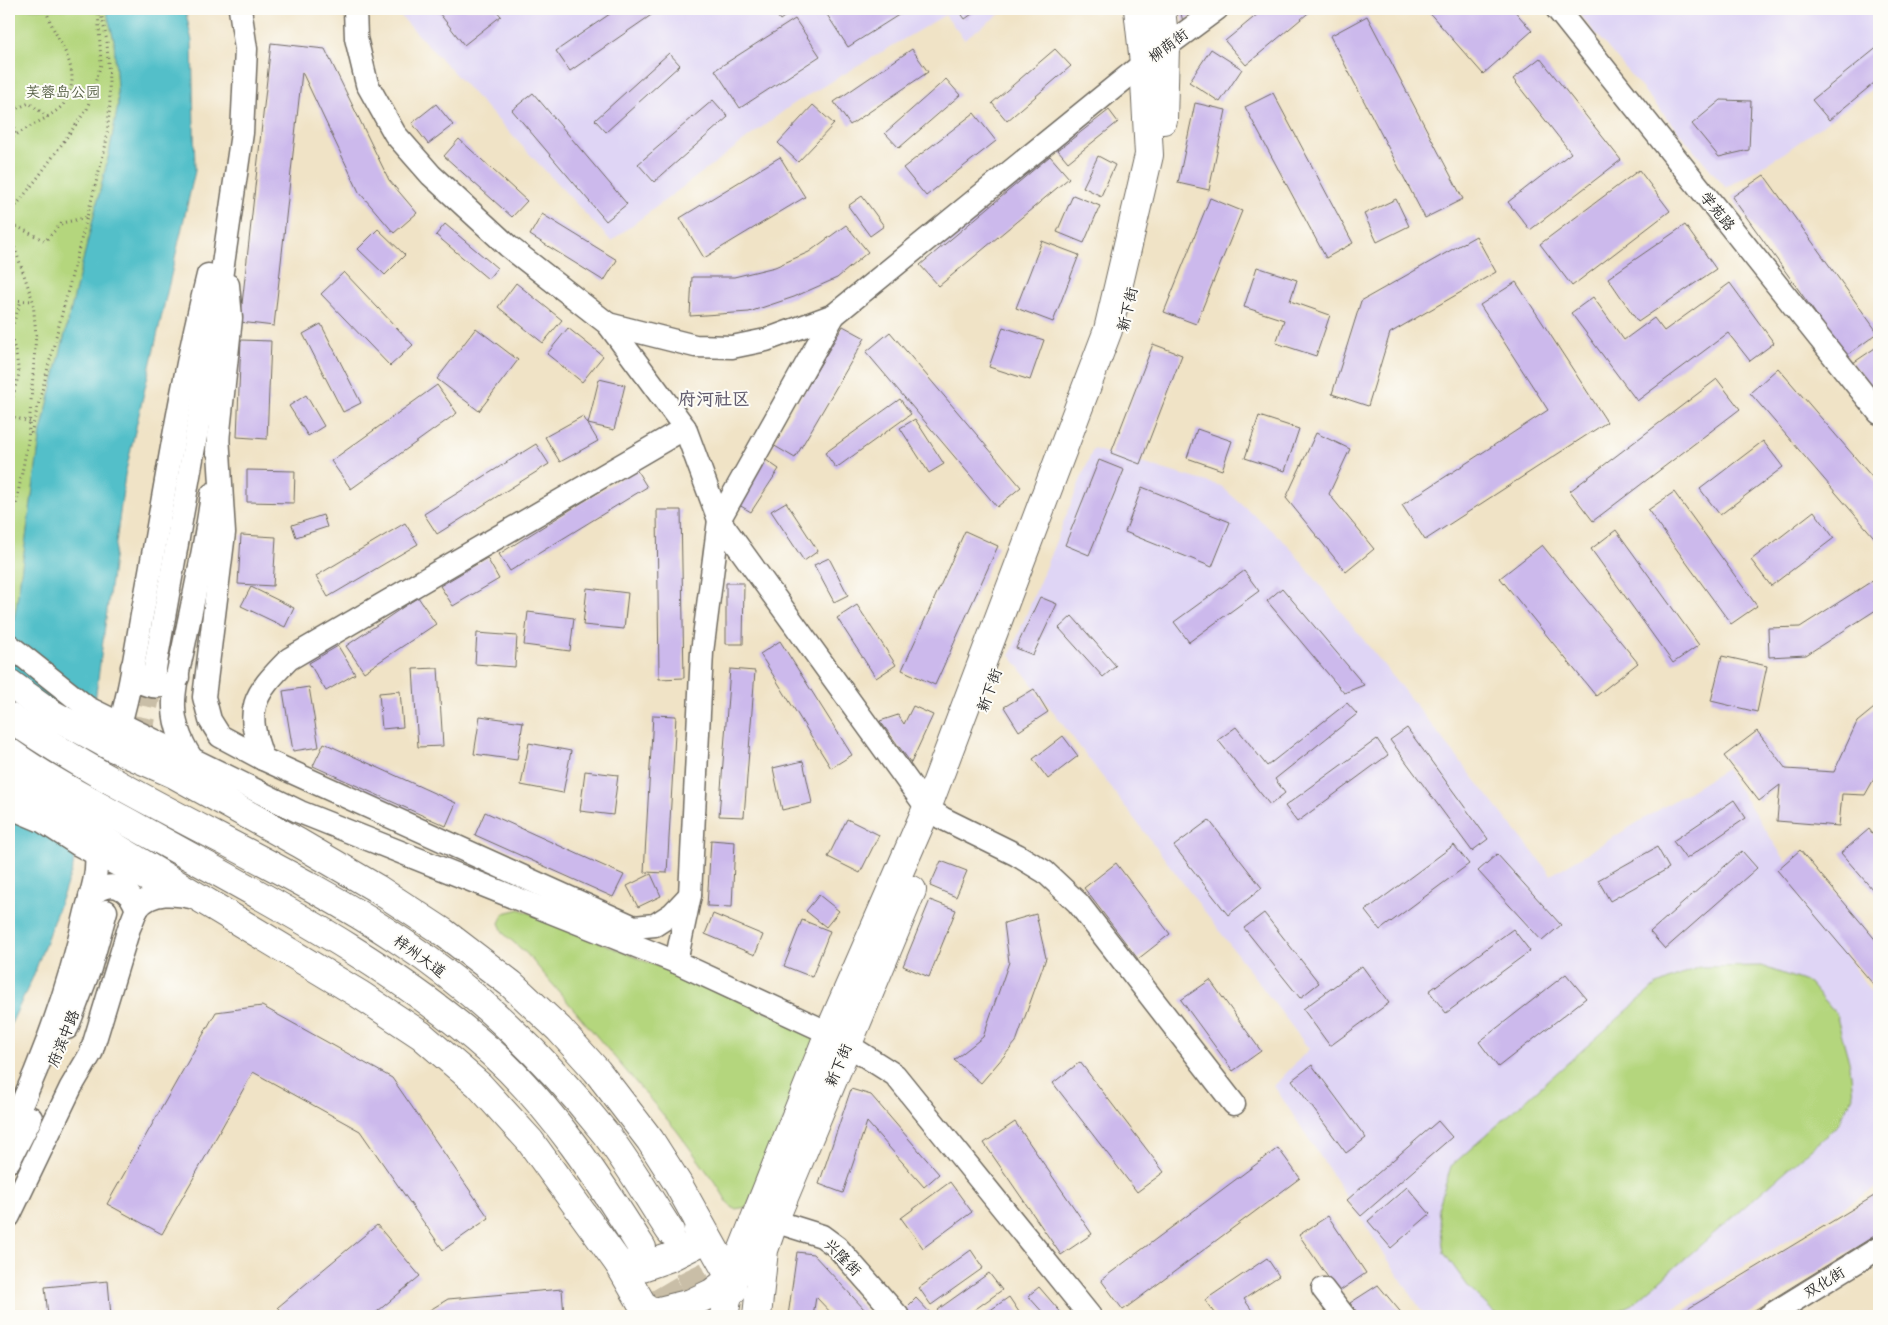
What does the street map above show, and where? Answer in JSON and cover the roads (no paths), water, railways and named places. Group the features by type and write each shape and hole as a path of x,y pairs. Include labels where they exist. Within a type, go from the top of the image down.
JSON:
{"main road":[{"name":"新下街","path":"934,813 1108,330 1149,155 1144,63 1138,9"},
{"name":"新下街","path":"724,1316 731,1279 838,1038 934,813 1121,335 1162,159 1165,47 1161,9"},
{"path":"9,683 52,714 110,736 376,888 443,932 511,984 559,1029 597,1071 650,1140 678,1184 731,1279 739,1316"},
{"name":"梓州大道","path":"9,717 93,772 333,899 403,942 469,993 519,1038 563,1083 603,1129 670,1231"},
{"path":"9,752 90,802 319,930 374,963 436,1008 493,1054 554,1118 603,1185 642,1248"},
{"path":"9,778 86,839 200,898 359,994 421,1034 479,1086 530,1141 618,1264 648,1315 691,1304 712,1293 764,1250"},
{"name":"新下街","path":"757,1316 764,1250 838,1038"},
{"path":"618,1264 642,1267 668,1258 696,1244 699,1223"}],"street":[{"path":"155,668 208,368 242,133 246,49 240,9"},
{"path":"355,9 356,38 367,84 395,134 431,175 508,246 608,324 685,428 719,520 934,813 1017,855 1045,872 1078,903 1234,1104"},
{"name":"柳荫街","path":"834,315 1144,63 1217,9"},
{"name":"学苑路","path":"1557,9 1879,413"},
{"path":"224,249 231,318 208,523 174,707 176,722 182,740 192,759 228,805"},
{"path":"110,736 132,667 190,349 208,275 224,249"},
{"path":"608,324 695,346 732,347 766,340 834,315"},
{"path":"676,962 690,895 702,652 719,520 834,315"},
{"path":"263,759 256,740 252,720 255,701 267,681 289,659 685,428"},
{"path":"218,435 224,533 204,697 210,720 220,736 263,759 634,927 655,925 672,914 690,895"},
{"path":"9,645 88,708 110,736 192,759 300,812 676,962 838,1038 895,1075 1090,1316"},
{"path":"132,667 140,682 153,687 162,687 178,678"},
{"path":"9,807 86,839 174,894"},
{"path":"9,1132 25,1098 59,1008 79,944 98,904 96,876 86,839"},
{"path":"98,904 97,890 115,887 125,890 134,898 137,910"},
{"path":"9,1216 71,1087 91,1054 137,910 145,901 157,895 174,894 200,898"},
{"name":"府滨中路","path":"9,1161 26,1128 90,968 98,904"},
{"name":"兴隆街","path":"774,1221 822,1236 837,1247 898,1316"},
{"name":"双化街","path":"1769,1316 1879,1248"},
{"path":"1324,1289 1344,1316"}],"water":[{"path":"106,9 185,9 192,41 195,171 125,475 73,867 33,977 9,1028 9,641 16,609 41,432 109,154 118,105 114,40"}],"tunnel":[{"path":"121,836 155,668"},
{"path":"670,1231 711,1316"},
{"path":"642,1248 682,1316"}],"district":[{"name":"府河社区","path":"714,398"}],"park label":[{"name":"芙蓉岛公园","path":"63,91"}]}
